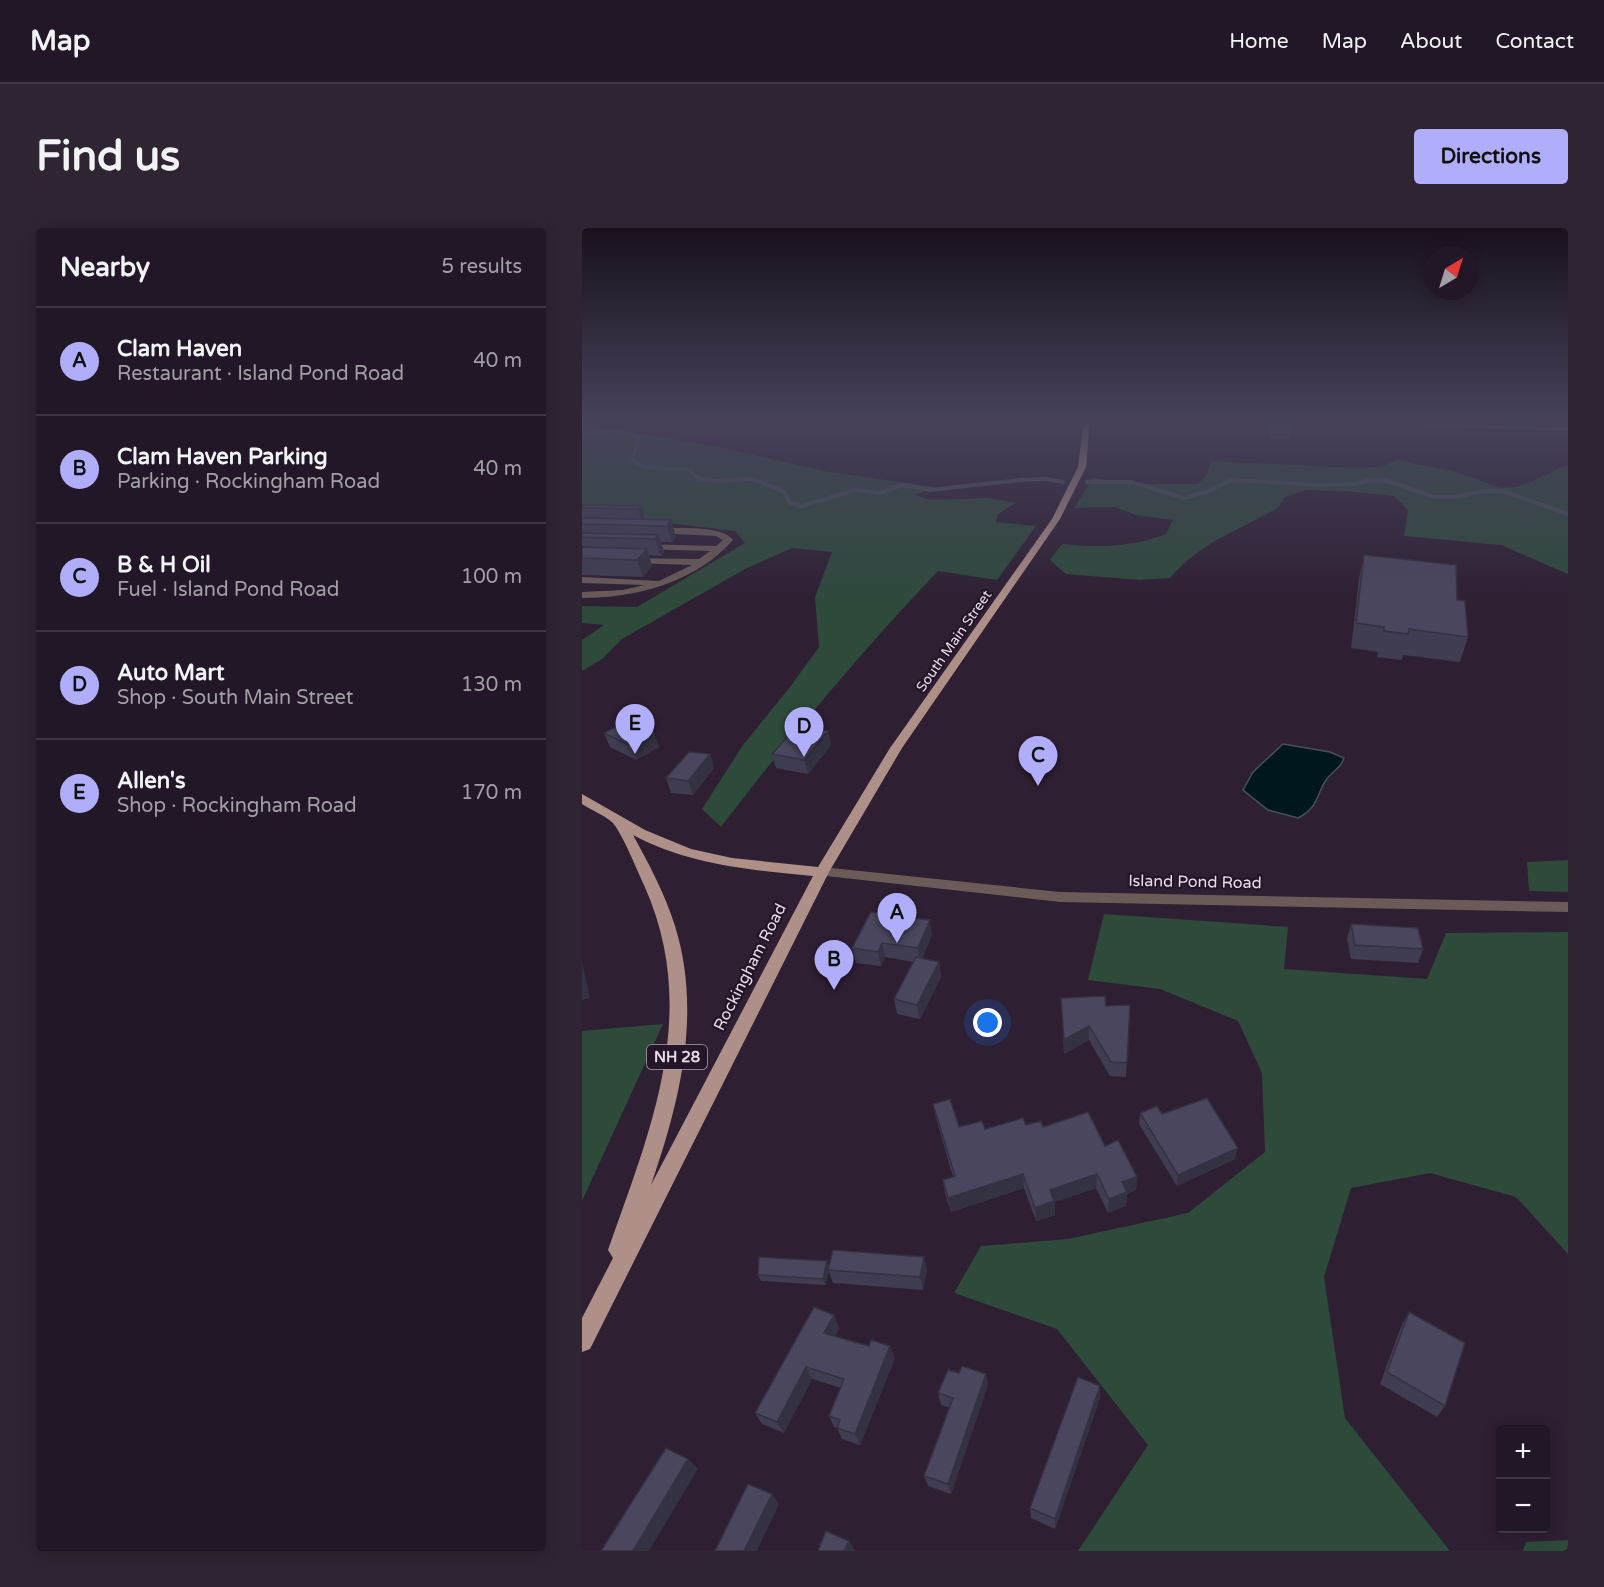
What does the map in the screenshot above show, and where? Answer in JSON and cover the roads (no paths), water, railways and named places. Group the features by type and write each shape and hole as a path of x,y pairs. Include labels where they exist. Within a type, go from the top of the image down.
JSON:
{"main road":[{"name":"South Main Street","path":"822,872 896,748 1056,519 1075,482"},
{"name":"NH 28","path":"584,802 646,837 701,857 822,872"},
{"name":"NH 28","path":"605,1294 672,1086 681,1026 678,974 668,928 647,874 619,822"},
{"name":"Rockingham Road","path":"582,1341 822,872"}],"street":[{"path":"582,595 624,595 645,590 703,562 728,540 717,533 638,530"},
{"path":"634,546 720,549"},
{"path":"617,559 703,562"},
{"path":"582,580 657,583"},
{"name":"Island Pond Road","path":"822,872 968,889 1083,898 1568,907"}],"water":[{"path":"1283,744 1330,752 1344,758 1341,765 1326,780 1310,810 1298,818 1268,810 1243,790 1253,772"}],"waterway":[{"path":"760,482 785,492 789,502 801,506 856,490 880,493 902,485 930,490 1004,482"},
{"path":"1087,482 1131,482 1184,498 1209,491 1228,482"},
{"path":"1262,482 1320,485 1363,482"},
{"path":"1390,482 1434,497 1456,497 1482,491 1502,491 1568,514"}],"place":[{"name":"Allen's","path":"635,754"},
{"name":"Auto Mart","path":"804,757"},
{"name":"B & H Oil","path":"1038,786"},
{"name":"Clam Haven","path":"897,943"},
{"name":"Clam Haven Parking","path":"834,990"}]}
